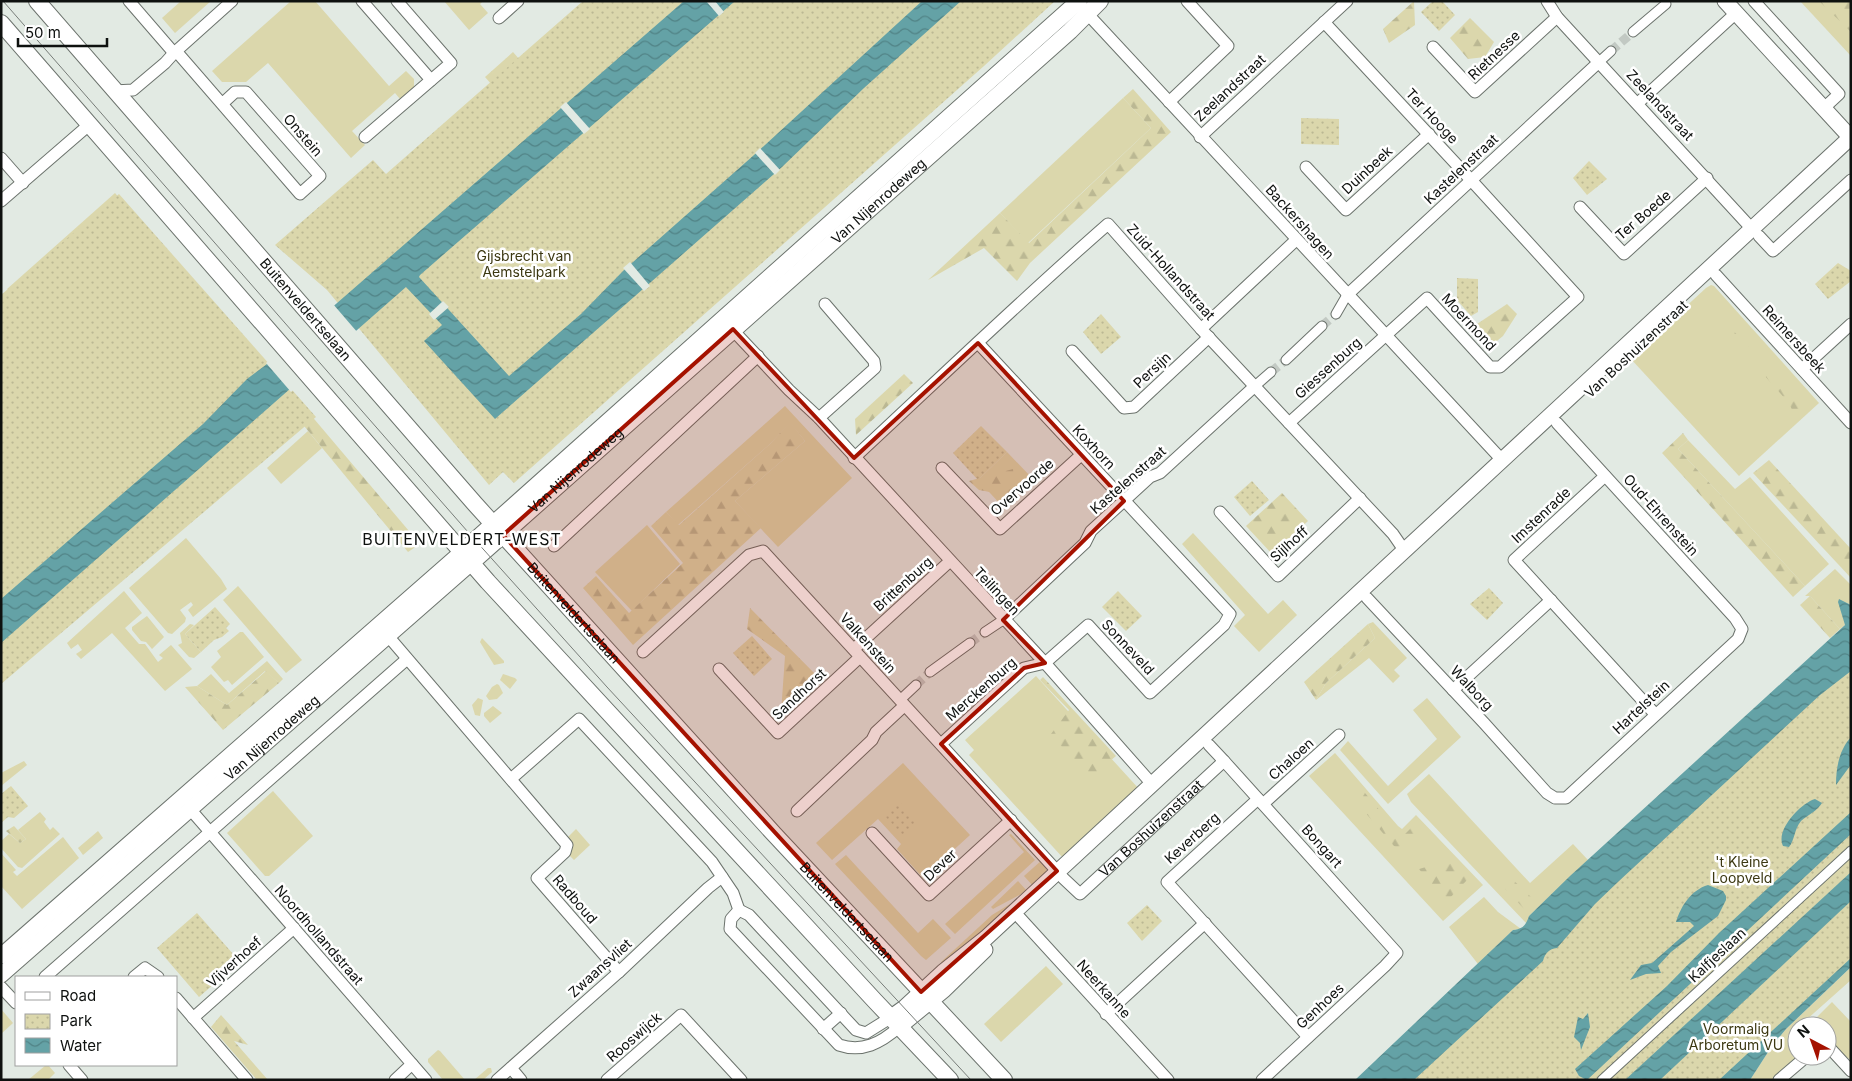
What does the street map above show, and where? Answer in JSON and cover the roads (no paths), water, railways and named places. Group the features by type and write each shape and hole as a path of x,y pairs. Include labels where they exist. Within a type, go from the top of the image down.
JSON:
{"main road":[{"name":"Buitenveldertselaan","path":"37,1 498,529 781,841 1004,1080"},
{"name":"Van Nijenrodeweg","path":"466,557 1081,6 1100,1"},
{"path":"1,23 532,631 950,1080"}],"street":[{"name":"Onstein","path":"129,1 300,194 320,176 246,92 235,92 222,104"},
{"path":"114,91 133,90 165,64 175,52 232,1"},
{"path":"362,1 431,80"},
{"path":"366,137 451,63 397,1"},
{"path":"499,18 518,1"},
{"path":"1169,102 1228,46 1187,1"},
{"name":"Zeelandstraat","path":"1200,137 1347,1"},
{"path":"1725,1 1851,137"},
{"path":"1754,1 1839,94 1824,108"},
{"name":"Zeelandstraat","path":"1549,2 1557,17 1756,232"},
{"path":"1633,32 1666,4"},
{"name":"Backershagen","path":"1081,6 1200,137 1506,463"},
{"path":"1638,103 1736,13"},
{"name":"Rietnesse","path":"1433,47 1475,92 1557,17"},
{"name":"Ter Hooge","path":"1324,22 1578,297"},
{"name":"Kastelenstraat","path":"1336,314 1347,295 1611,51"},
{"path":"1,202 90,124"},
{"name":"Duinbeek","path":"1306,167 1346,210 1429,134"},
{"name":"Van Boshuizenstraat","path":"895,1022 1017,915 1713,272 1851,137"},
{"name":"Van Boshuizenstraat","path":"1756,232 1851,150"},
{"path":"1,158 23,183"},
{"name":"Ter Boede","path":"1580,207 1624,254 1707,178"},
{"path":"1756,232 1773,251 1851,180"},
{"name":"Zuid-Hollandstraat","path":"854,458 978,343 1035,287 1108,224 1205,333 1360,498 1392,534 1407,555"},
{"path":"1205,333 1296,240"},
{"name":"Reimersbeek","path":"1713,272 1851,422"},
{"name":"Moermond","path":"1386,336 1427,298 1490,367 1500,367 1578,297"},
{"path":"819,418 875,368 874,361 824,304"},
{"name":"Teilingen","path":"728,324 819,418 949,562 1045,663 1155,787"},
{"path":"1802,369 1851,324"},
{"path":"1286,360 1322,326"},
{"name":"Persijn","path":"1072,351 1124,408 1134,407 1205,333"},
{"name":"Giessenburg","path":"1289,423 1386,336"},
{"name":"Koxhorn","path":"978,343 1230,614"},
{"path":"554,546 758,356"},
{"name":"Kastelenstraat","path":"985,632 1003,620 1085,543 1091,531 1150,477 1160,473 1272,372"},
{"name":"Oud-Ehrenstein","path":"1553,419 1735,618 1742,629"},
{"name":"Overvoorde","path":"942,468 1000,530 1081,455"},
{"name":"Imstenrade","path":"1605,476 1514,560 1655,714"},
{"name":"Sijlhoff","path":"1220,512 1278,576 1360,498"},
{"name":"Valkenstein","path":"643,652 749,555 763,551 1060,874"},
{"name":"Van Nijenrodeweg","path":"1,975 388,636 466,557"},
{"name":"Van Nijenrodeweg","path":"1,956 466,557"},
{"name":"Brittenburg","path":"857,653 949,562"},
{"name":"Walborg","path":"1364,595 1547,792 1555,798"},
{"path":"1454,690 1551,600"},
{"name":"Sonneveld","path":"1045,663 1088,625 1150,693 1224,625 1230,614"},
{"name":"Hartelstein","path":"1555,798 1566,798 1738,639 1742,629"},
{"name":"Radboud","path":"388,636 567,845 565,852 537,878 619,972"},
{"path":"930,672 970,643"},
{"name":"Sandhorst","path":"719,669 778,733 857,653"},
{"path":"46,976 407,659"},
{"name":"Merckenburg","path":"941,744 1024,668 1045,663"},
{"path":"797,811 872,740 876,732 916,685"},
{"path":"511,779 579,719 712,862 733,894 739,910 749,915 856,1030 862,1032 872,1030 895,1022"},
{"name":"Chaloen","path":"1260,802 1339,735"},
{"path":"1206,741 1224,761"},
{"name":"Van Boshuizenstraat","path":"1060,874 1080,894 1224,761"},
{"name":"Bongart","path":"1224,761 1396,953"},
{"name":"Keverberg","path":"1260,802 1167,882 1308,1037"},
{"name":"Noordhollandstraat","path":"190,809 426,1080"},
{"name":"Dever","path":"872,833 929,895 1011,820"},
{"name":"Kalfjeslaan","path":"1602,1080 1851,851"},
{"name":"Zwaansvliet","path":"497,1080 619,972 722,877"},
{"path":"739,910 731,919 730,929 838,1045 858,1048 877,1043 895,1022"},
{"name":"Neerkanne","path":"1017,915 1168,1080"},
{"path":"1106,1014 1205,923"},
{"name":"Vijverhoef","path":"193,1018 294,928"},
{"name":"Genhoes","path":"1262,1080 1385,966 1396,953"},
{"path":"135,976 144,968 156,976"},
{"path":"1,987 15,1002"},
{"path":"178,1000 247,1080"},
{"path":"823,1029 841,1013"},
{"name":"Rooswijck","path":"608,1080 681,1015 741,1080"},
{"path":"1837,1056 1851,1071"},
{"path":"394,1080 412,1064"},
{"path":"70,1066 82,1080"},
{"path":"1779,1080 1795,1066"},
{"path":"511,1068 521,1080"}],"water":[{"path":"684,1 735,1 419,277 509,376 581,314 624,270 754,155 922,1 961,1 864,88 782,167 495,419 424,341 442,325 406,287 1,643 1,599 203,424 247,379 267,364"},
{"path":"1839,599 1851,605 1851,671 1820,695 1619,881 1595,904 1557,948 1548,952 1543,961 1414,1080 1355,1080 1513,930 1524,926 1529,916 1570,876 1845,625 1838,602"},
{"path":"1851,737 1850,766 1836,785 1839,760"},
{"path":"1815,799 1822,803 1820,806 1801,821 1789,847 1783,846 1783,832 1786,825 1797,811"},
{"path":"1851,812 1851,834 1587,1080 1579,1076 1575,1069 1667,986 1719,933"},
{"path":"1851,872 1851,901 1660,1080 1625,1080"},
{"path":"1708,885 1723,891 1726,896 1718,916 1671,952 1658,966 1661,973 1646,974 1630,980 1641,965 1652,963 1694,926 1690,922 1676,922 1687,899 1702,887"},
{"path":"1851,958 1851,967 1800,1016 1788,1016"},
{"path":"1588,1013 1590,1027 1581,1050 1580,1043 1574,1037 1578,1017 1583,1019"},
{"path":"1787,1017 1787,1028 1772,1046 1750,1080 1719,1080"}],"tunnel":[{"path":"1611,51 1633,32"},
{"path":"1322,326 1336,314"},
{"path":"1271,372 1286,360"},
{"path":"970,643 985,632"},
{"path":"916,685 930,672"}],"tram line":[{"path":"3,1 475,540 607,687 971,1080"}],"district":[{"name":"BUITENVELDERT-WEST","path":"462,539"}],"park label":[{"name":"Gijsbrecht van Aemstelpark","path":"524,264"},
{"name":"'t Kleine Loopveld","path":"1742,870"},
{"name":"Voormalig Arboretum VU","path":"1736,1038"}]}
